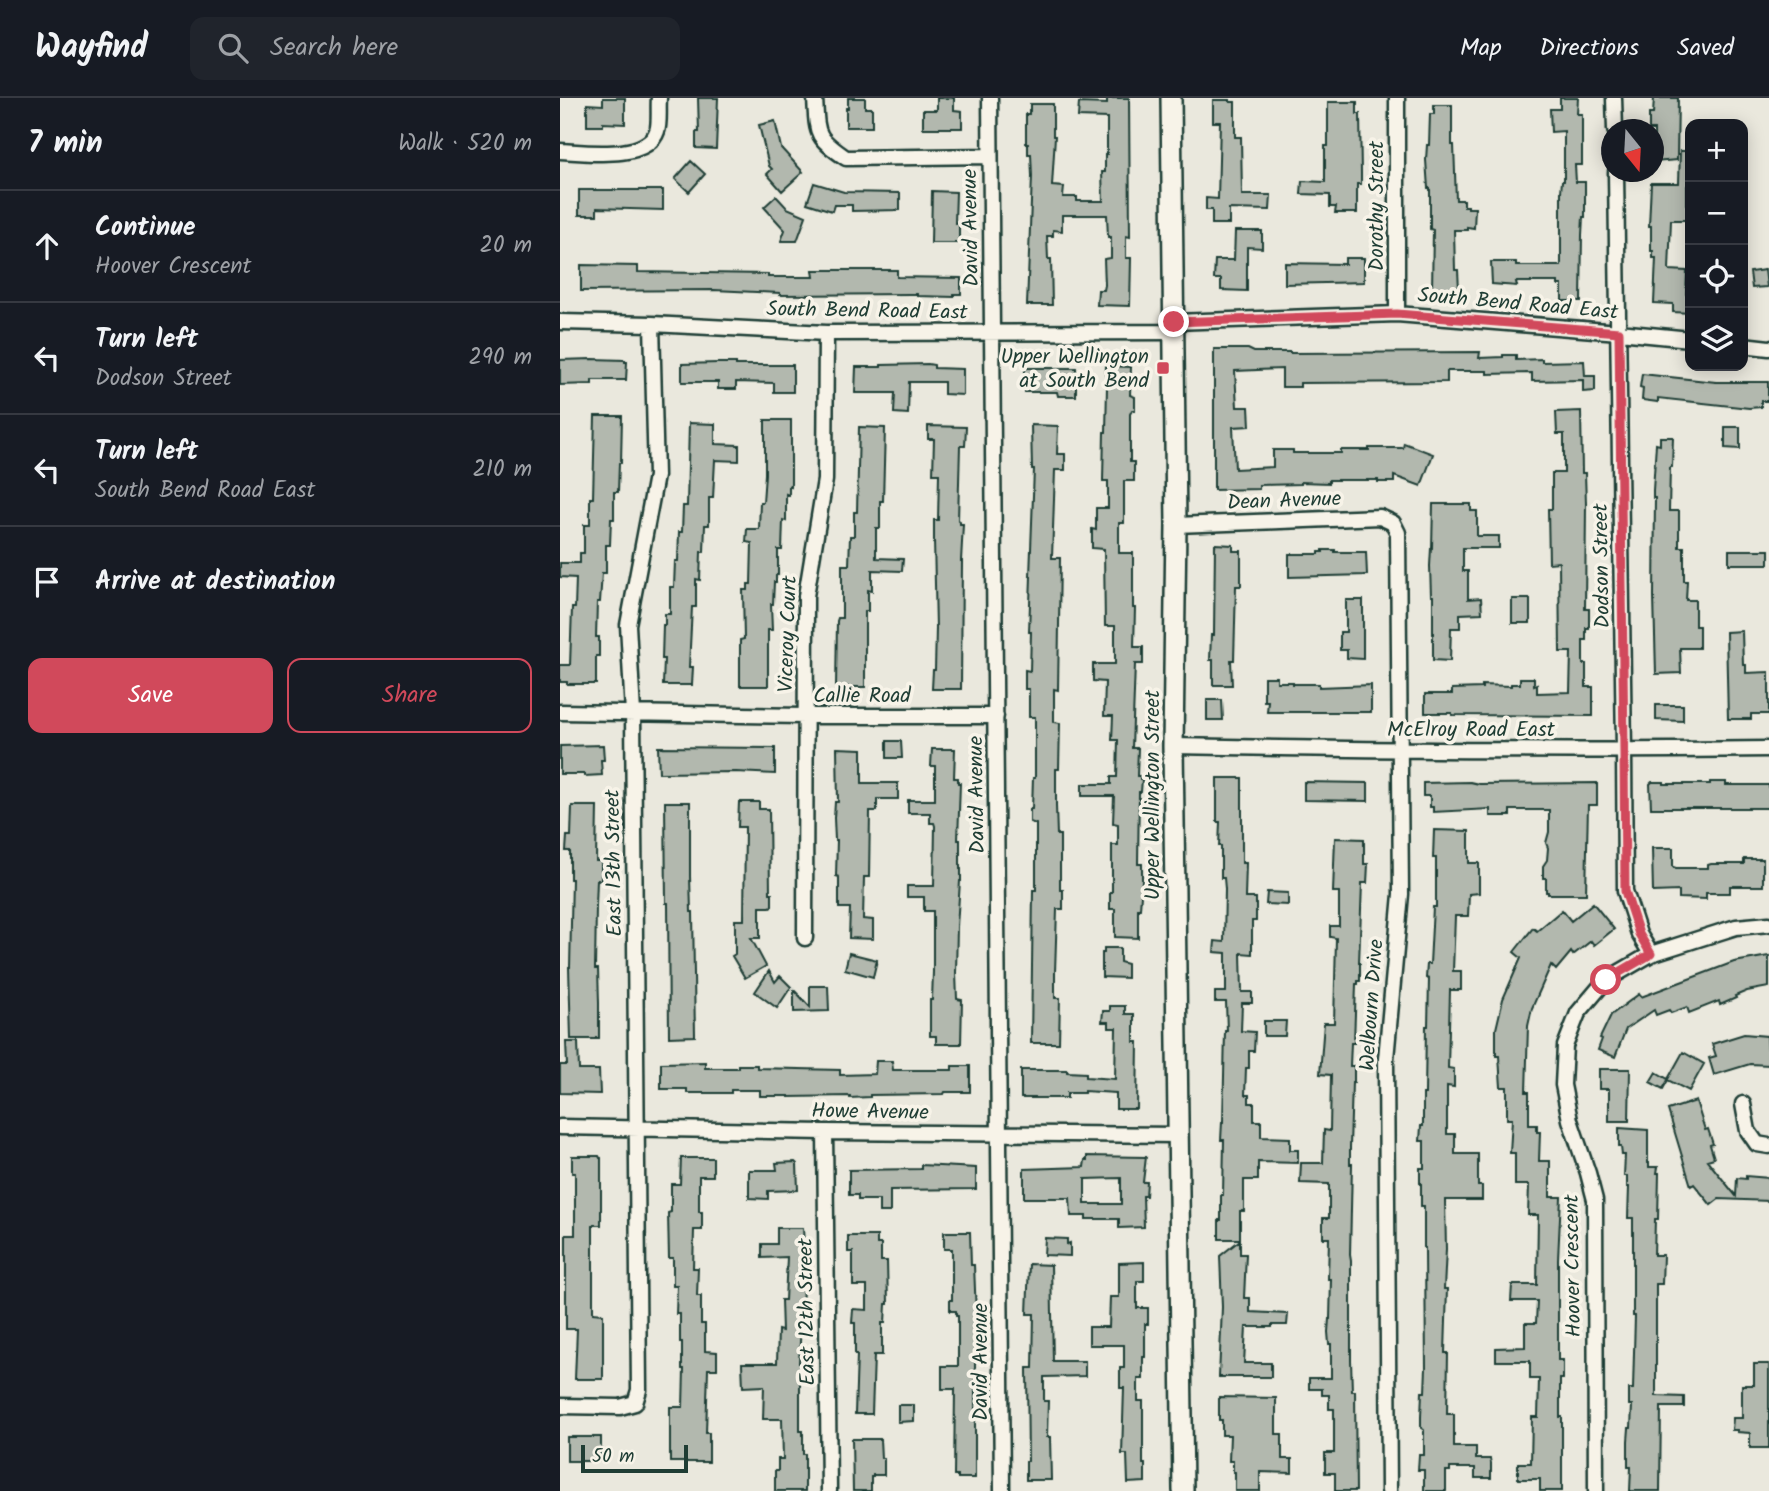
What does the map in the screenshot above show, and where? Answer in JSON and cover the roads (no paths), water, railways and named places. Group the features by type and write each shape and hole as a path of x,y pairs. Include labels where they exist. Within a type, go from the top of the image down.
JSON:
{"main road":[{"name":"Upper Wellington Street","path":"1171,98 1176,525 1174,746 1183,1491"}],"street":[{"path":"560,151 624,153 645,146 657,132 659,98"},
{"path":"815,98 817,130 827,145 846,158 990,156"},
{"name":"David Avenue","path":"990,98 1002,1491"},
{"name":"Dorothy Street","path":"1396,98 1397,314"},
{"path":"1614,98 1615,119"},
{"name":"Dodson Street","path":"1616,182 1625,891 1639,934 1651,954"},
{"name":"South Bend Road East","path":"560,322 825,333 993,333 1173,327 1397,314 1685,339"},
{"name":"East 13th Street","path":"560,1406 620,1407 635,1403 639,1390 633,713 628,625 656,476 652,324"},
{"name":"Viceroy Court","path":"805,938 806,596 825,481 825,333"},
{"path":"1748,346 1769,348"},
{"name":"Dean Avenue","path":"1176,525 1380,517 1392,523"},
{"name":"Welbourn Drive","path":"1389,1491 1386,1059 1401,894 1398,533 1392,523"},
{"name":"Callie Road","path":"560,712 996,716"},
{"name":"McElroy Road East","path":"1174,746 1400,750 1769,749"},
{"name":"Hoover Crescent","path":"1596,1491 1595,1200 1570,1120 1563,1085 1565,1046 1578,1013 1606,980 1651,954 1736,927 1769,924"},
{"path":"1743,1104 1748,1131 1758,1144 1769,1146"},
{"name":"Howe Avenue","path":"560,1127 1180,1135"},
{"name":"East 12th Street","path":"825,1132 829,1491"}],"place":[{"name":"Upper Wellington at South Bend","path":"1163,368"}]}
